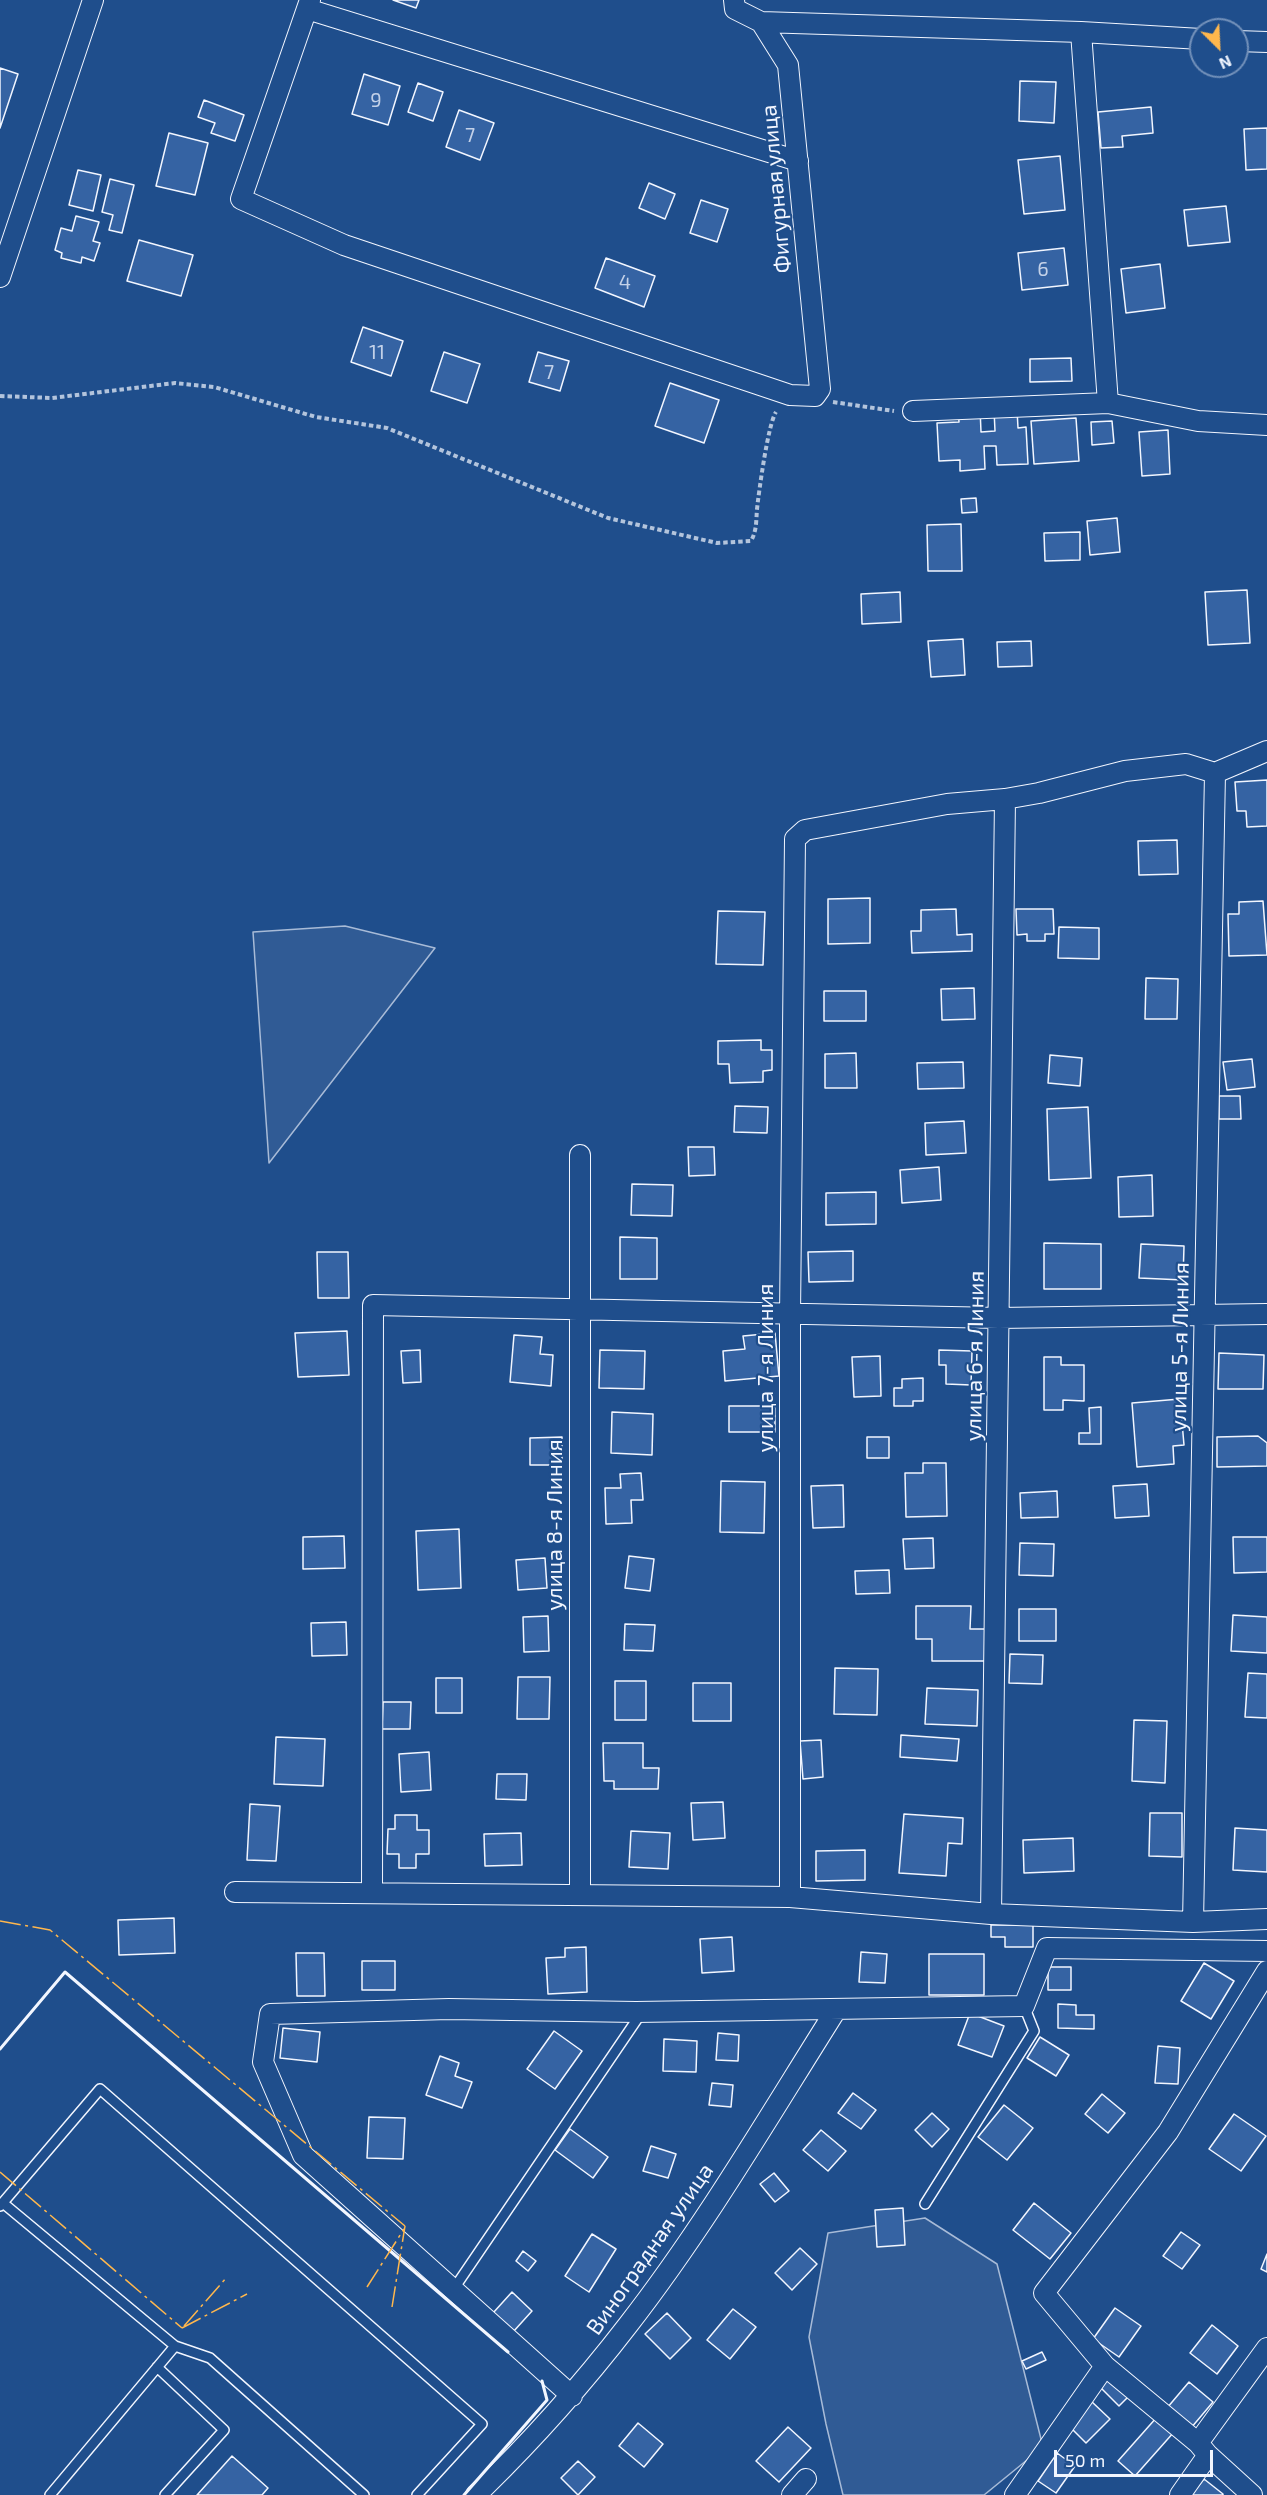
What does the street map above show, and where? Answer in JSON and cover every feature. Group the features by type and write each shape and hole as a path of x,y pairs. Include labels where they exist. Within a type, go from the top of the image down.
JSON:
{"street":[{"path":"0,277 93,0"},
{"name":"Фигурная улица","path":"734,0 735,9 761,22 788,65 820,389 815,396"},
{"path":"798,161 308,4 241,199 344,245 790,395 815,396"},
{"path":"761,22 1081,32 1189,38"},
{"path":"1081,32 1108,403"},
{"path":"1249,41 1267,42"},
{"path":"912,411 1108,403 1198,421 1267,425"},
{"path":"1005,799 1125,771 1186,764 1215,773 1267,751"},
{"name":"улица 5-я Линия","path":"1193,1922 1215,773"},
{"name":"улица 7-я Линия","path":"789,1897 790,1315 795,838 805,830 947,804 1005,799"},
{"name":"улица 6-я Линия","path":"991,1914 1005,799"},
{"name":"улица 8-я Линия","path":"580,1155 580,1894"},
{"path":"372,1893 373,1305 999,1318 1267,1314"},
{"path":"235,1892 789,1897 991,1914 1193,1922 1267,1919"},
{"path":"572,2396 303,2155 263,2062 270,2014 449,2009 642,2012 1024,2006 1047,1948 1267,1951"},
{"path":"1252,2495 1203,2449 1105,2366 1044,2293 1168,2132 1267,1971"},
{"name":"Виноградная улица","path":"477,2495 522,2451 572,2396 629,2324 705,2217 836,2010"},
{"path":"1180,2495 1203,2449 1267,2348"},
{"path":"1015,2495 1105,2366"},
{"path":"792,2495 806,2479"}],"lane":[{"path":"925,2204 1034,2031 1024,2006"},
{"path":"453,2290 642,2012"},
{"path":"364,2495 210,2358 174,2346 2,2204 100,2089 482,2424 417,2495"},
{"path":"50,2495 174,2346"},
{"path":"157,2367 224,2430 165,2495"}],"path":[{"path":"0,396 52,398 175,383 214,387 316,417 387,428 608,519 717,543 751,541 756,532 757,507 774,414 790,395"},
{"path":"815,396 832,402 886,411 912,411"}],"shaded area":[{"path":"345,926 435,948 269,1163 253,932"},
{"path":"925,2218 997,2264 1043,2447 984,2495 843,2495 809,2337 828,2233"}],"building":[{"path":"393,0 419,0 416,8"},
{"path":"0,68 18,74 0,128"},
{"path":"364,74 400,86 388,125 352,114"},
{"path":"1020,81 1056,82 1054,123 1019,121"},
{"path":"418,83 443,92 433,121 408,112"},
{"path":"204,100 244,115 235,141 211,133 215,123 198,117"},
{"path":"1151,107 1153,133 1122,136 1123,147 1101,148 1098,112"},
{"path":"459,110 494,123 480,160 446,147"},
{"path":"1267,128 1267,169 1246,170 1244,129"},
{"path":"169,133 208,143 195,195 156,186"},
{"path":"1060,156 1065,210 1024,214 1018,160"},
{"path":"78,170 101,175 93,211 69,205"},
{"path":"110,179 134,185 122,233 109,230 113,215 102,212"},
{"path":"649,183 675,194 665,219 639,208"},
{"path":"701,200 728,209 717,242 690,233"},
{"path":"1226,206 1230,242 1188,246 1184,210"},
{"path":"76,216 99,222 93,241 100,243 94,261 82,257 81,263 61,258 62,253 55,250 61,228 72,231"},
{"path":"139,240 193,255 181,296 127,281"},
{"path":"1064,248 1068,285 1022,290 1018,253"},
{"path":"606,258 655,276 644,307 595,288"},
{"path":"1160,264 1165,308 1126,313 1121,269"},
{"path":"363,327 403,341 391,376 351,362"},
{"path":"444,352 480,364 467,403 431,391"},
{"path":"538,352 569,361 560,391 529,382"},
{"path":"1071,358 1072,381 1030,382 1030,359"},
{"path":"670,383 719,400 704,443 655,426"},
{"path":"980,408 981,432 995,431 994,410 1017,409 1018,428 1026,427 1028,464 997,465 996,446 984,446 985,469 960,471 960,460 939,461 937,423 959,422 958,410"},
{"path":"1076,418 1079,461 1034,464 1031,421"},
{"path":"1112,421 1114,443 1092,445 1091,422"},
{"path":"1168,430 1170,474 1142,476 1139,432"},
{"path":"976,498 977,512 962,513 961,499"},
{"path":"1117,518 1120,552 1090,555 1087,521"},
{"path":"961,524 962,571 928,571 927,525"},
{"path":"1080,532 1080,560 1045,561 1044,533"},
{"path":"1247,590 1250,643 1208,645 1205,592"},
{"path":"900,592 901,622 862,624 861,594"},
{"path":"963,639 965,675 931,677 928,641"},
{"path":"1031,641 1032,666 998,667 997,642"},
{"path":"1267,780 1267,826 1247,827 1246,811 1237,811 1235,782"},
{"path":"1177,840 1178,874 1139,875 1138,841"},
{"path":"870,898 870,943 828,944 828,899"},
{"path":"1263,901 1267,955 1229,956 1228,914 1239,914 1239,902"},
{"path":"956,909 957,935 972,934 972,951 912,953 911,931 921,931 921,910"},
{"path":"1016,909 1053,909 1054,934 1045,934 1045,941 1027,941 1027,934 1017,935"},
{"path":"718,911 765,912 763,965 716,964"},
{"path":"1059,927 1099,928 1099,959 1058,958"},
{"path":"1146,978 1178,979 1177,1019 1145,1019"},
{"path":"974,988 975,1019 942,1020 941,989"},
{"path":"824,991 866,991 866,1021 824,1021"},
{"path":"761,1040 761,1050 772,1050 772,1070 763,1071 763,1082 730,1083 729,1064 718,1064 718,1041"},
{"path":"856,1053 857,1088 825,1088 825,1054"},
{"path":"1050,1055 1082,1058 1080,1086 1048,1083"},
{"path":"1252,1059 1255,1087 1227,1090 1223,1062"},
{"path":"963,1062 964,1088 918,1089 917,1063"},
{"path":"1219,1096 1240,1096 1241,1119 1219,1119"},
{"path":"735,1106 768,1107 767,1133 734,1132"},
{"path":"1088,1107 1091,1178 1049,1180 1047,1109"},
{"path":"964,1121 966,1153 926,1155 925,1123"},
{"path":"688,1147 714,1147 715,1175 689,1176"},
{"path":"939,1167 941,1200 902,1203 900,1170"},
{"path":"1152,1175 1153,1216 1119,1217 1118,1177"},
{"path":"632,1184 673,1185 672,1216 631,1215"},
{"path":"876,1192 876,1224 826,1225 826,1193"},
{"path":"620,1237 657,1238 657,1279 620,1279"},
{"path":"1044,1243 1101,1244 1101,1289 1044,1289"},
{"path":"1141,1244 1184,1246 1183,1280 1139,1278"},
{"path":"853,1251 853,1281 809,1282 808,1252"},
{"path":"317,1252 348,1252 349,1298 318,1298"},
{"path":"347,1331 349,1375 298,1377 295,1333"},
{"path":"775,1333 779,1376 725,1381 723,1351 745,1349 743,1336"},
{"path":"514,1335 542,1337 540,1354 553,1355 551,1386 510,1382"},
{"path":"420,1350 421,1382 403,1383 401,1351"},
{"path":"600,1350 645,1351 644,1389 599,1388"},
{"path":"939,1350 972,1351 971,1385 946,1384 946,1365 939,1365"},
{"path":"1219,1353 1264,1355 1263,1389 1218,1389"},
{"path":"880,1356 881,1396 854,1397 852,1357"},
{"path":"1044,1357 1061,1357 1061,1365 1084,1365 1084,1401 1063,1400 1063,1410 1044,1410"},
{"path":"923,1378 923,1401 913,1401 913,1406 894,1406 894,1388 902,1388 902,1379"},
{"path":"1180,1399 1184,1445 1173,1446 1174,1464 1137,1467 1132,1403"},
{"path":"729,1406 775,1406 775,1432 729,1432"},
{"path":"1101,1407 1101,1444 1079,1444 1079,1433 1090,1433 1089,1408"},
{"path":"612,1412 653,1414 652,1455 611,1453"},
{"path":"1258,1436 1267,1443 1267,1466 1217,1467 1217,1437"},
{"path":"562,1437 562,1465 530,1465 530,1438"},
{"path":"867,1437 889,1437 889,1458 867,1458"},
{"path":"923,1463 946,1463 947,1516 906,1517 905,1473 923,1473"},
{"path":"641,1473 643,1500 631,1500 632,1523 606,1524 605,1488 621,1488 620,1474"},
{"path":"721,1481 765,1482 764,1533 720,1532"},
{"path":"1147,1484 1149,1516 1115,1518 1113,1486"},
{"path":"843,1485 844,1527 813,1528 811,1486"},
{"path":"1057,1491 1058,1517 1021,1518 1020,1493"},
{"path":"459,1529 461,1588 418,1590 416,1531"},
{"path":"344,1536 345,1568 303,1569 303,1537"},
{"path":"1233,1537 1267,1537 1267,1572 1234,1573"},
{"path":"933,1538 934,1568 905,1569 903,1539"},
{"path":"1020,1543 1054,1544 1053,1576 1019,1575"},
{"path":"629,1556 654,1559 650,1591 625,1588"},
{"path":"545,1558 547,1588 518,1590 516,1560"},
{"path":"889,1570 890,1593 856,1594 855,1571"},
{"path":"916,1606 971,1606 970,1629 987,1629 986,1661 932,1661 932,1639 916,1639"},
{"path":"1019,1609 1056,1609 1056,1641 1019,1641"},
{"path":"1233,1615 1267,1617 1267,1653 1231,1651"},
{"path":"548,1616 549,1651 524,1652 523,1617"},
{"path":"346,1622 347,1655 312,1656 311,1623"},
{"path":"625,1624 655,1625 653,1651 624,1650"},
{"path":"1010,1654 1043,1655 1042,1684 1009,1683"},
{"path":"835,1668 878,1669 877,1715 834,1714"},
{"path":"1248,1673 1267,1674 1267,1718 1245,1717"},
{"path":"518,1677 550,1677 549,1719 517,1719"},
{"path":"436,1678 462,1678 462,1713 436,1713"},
{"path":"615,1681 646,1681 646,1720 615,1720"},
{"path":"693,1683 731,1683 731,1721 693,1721"},
{"path":"927,1688 978,1690 977,1726 925,1724"},
{"path":"383,1702 411,1702 410,1729 382,1729"},
{"path":"1134,1720 1167,1721 1165,1783 1132,1781"},
{"path":"901,1735 959,1739 957,1761 900,1757"},
{"path":"276,1737 325,1739 323,1786 274,1784"},
{"path":"821,1740 823,1777 803,1779 800,1741"},
{"path":"603,1743 643,1743 643,1768 659,1768 658,1789 614,1789 614,1781 604,1781"},
{"path":"429,1752 431,1790 401,1792 399,1754"},
{"path":"497,1774 527,1774 526,1800 496,1799"},
{"path":"723,1802 725,1838 693,1840 691,1803"},
{"path":"250,1804 280,1806 276,1861 247,1860"},
{"path":"1150,1813 1182,1813 1182,1857 1149,1856"},
{"path":"904,1814 963,1818 962,1844 948,1843 946,1876 899,1873"},
{"path":"395,1815 417,1815 417,1830 429,1830 429,1854 416,1854 416,1868 399,1868 399,1854 387,1854 388,1829 395,1829"},
{"path":"1235,1828 1267,1830 1267,1872 1233,1870"},
{"path":"631,1831 670,1833 668,1869 629,1867"},
{"path":"521,1833 522,1865 485,1866 484,1834"},
{"path":"1073,1838 1074,1871 1024,1873 1023,1840"},
{"path":"865,1850 865,1880 816,1881 816,1851"},
{"path":"174,1918 175,1953 119,1955 118,1920"},
{"path":"991,1925 1033,1925 1033,1947 1005,1947 1005,1937 991,1937"},
{"path":"732,1937 734,1971 702,1973 700,1939"},
{"path":"586,1947 587,1992 548,1994 546,1958 565,1957 565,1948"},
{"path":"861,1952 887,1954 885,1983 859,1982"},
{"path":"296,1953 324,1953 325,1996 297,1996"},
{"path":"929,1954 984,1954 984,1995 929,1995"},
{"path":"362,1961 395,1961 395,1990 362,1990"},
{"path":"1204,1963 1234,1981 1211,2019 1181,2001"},
{"path":"1048,1967 1071,1967 1071,1990 1048,1990"},
{"path":"1058,2004 1076,2005 1076,2015 1094,2015 1094,2029 1058,2028"},
{"path":"970,2013 1004,2026 992,2057 958,2045"},
{"path":"283,2028 320,2032 317,2062 280,2058"},
{"path":"554,2031 582,2051 555,2089 527,2069"},
{"path":"718,2033 739,2035 738,2061 716,2060"},
{"path":"1040,2037 1069,2055 1056,2076 1027,2058"},
{"path":"664,2039 697,2041 696,2072 663,2071"},
{"path":"1158,2046 1180,2048 1178,2084 1155,2083"},
{"path":"440,2056 459,2063 455,2076 472,2082 462,2108 426,2095"},
{"path":"712,2083 733,2085 731,2107 709,2105"},
{"path":"853,2093 876,2110 861,2129 838,2113"},
{"path":"1102,2094 1125,2113 1108,2133 1085,2114"},
{"path":"1004,2105 1033,2128 1007,2160 978,2137"},
{"path":"932,2113 949,2129 932,2147 915,2130"},
{"path":"1234,2114 1266,2136 1241,2171 1209,2149"},
{"path":"369,2117 405,2118 403,2159 367,2158"},
{"path":"570,2129 608,2157 593,2178 555,2150"},
{"path":"821,2130 846,2151 828,2171 803,2150"},
{"path":"651,2146 676,2154 668,2178 643,2171"},
{"path":"774,2173 789,2191 775,2202 760,2184"},
{"path":"1034,2203 1071,2233 1050,2259 1013,2230"},
{"path":"903,2208 905,2245 877,2247 875,2210"},
{"path":"1181,2232 1200,2245 1182,2269 1163,2256"},
{"path":"592,2234 616,2249 589,2292 565,2276"},
{"path":"800,2248 817,2264 792,2290 775,2273"},
{"path":"523,2251 536,2261 528,2271 516,2261"},
{"path":"1267,2254 1267,2272 1261,2269"},
{"path":"512,2292 532,2311 513,2332 493,2313"},
{"path":"1115,2308 1141,2326 1119,2357 1093,2339"},
{"path":"733,2309 756,2327 730,2359 707,2340"},
{"path":"667,2313 691,2338 670,2359 645,2334"},
{"path":"1212,2325 1238,2346 1217,2374 1190,2353"},
{"path":"1042,2352 1046,2360 1026,2369 1022,2361"},
{"path":"1110,2375 1130,2395 1119,2406 1099,2386"},
{"path":"1189,2382 1213,2402 1191,2428 1167,2408"},
{"path":"1091,2401 1110,2419 1086,2443 1068,2425"},
{"path":"1157,2417 1174,2432 1135,2476 1118,2461"},
{"path":"638,2423 663,2444 644,2467 619,2446"},
{"path":"788,2427 811,2448 779,2482 756,2461"},
{"path":"1057,2453 1075,2466 1056,2493 1038,2481"},
{"path":"232,2456 268,2488 262,2495 197,2495"},
{"path":"578,2461 595,2477 578,2495 561,2478"},
{"path":"1204,2479 1223,2494 1223,2495 1191,2495"}],"wall":[{"path":"0,2049 65,1972 508,2352"},
{"path":"464,2495 547,2400 542,2381"}],"power":[{"path":"0,1921 50,1930 405,2226"},
{"path":"0,2172 182,2328"},
{"path":"392,2307 405,2226"},
{"path":"367,2287 404,2229"},
{"path":"184,2326 227,2277"},
{"path":"182,2328 247,2294"}]}
